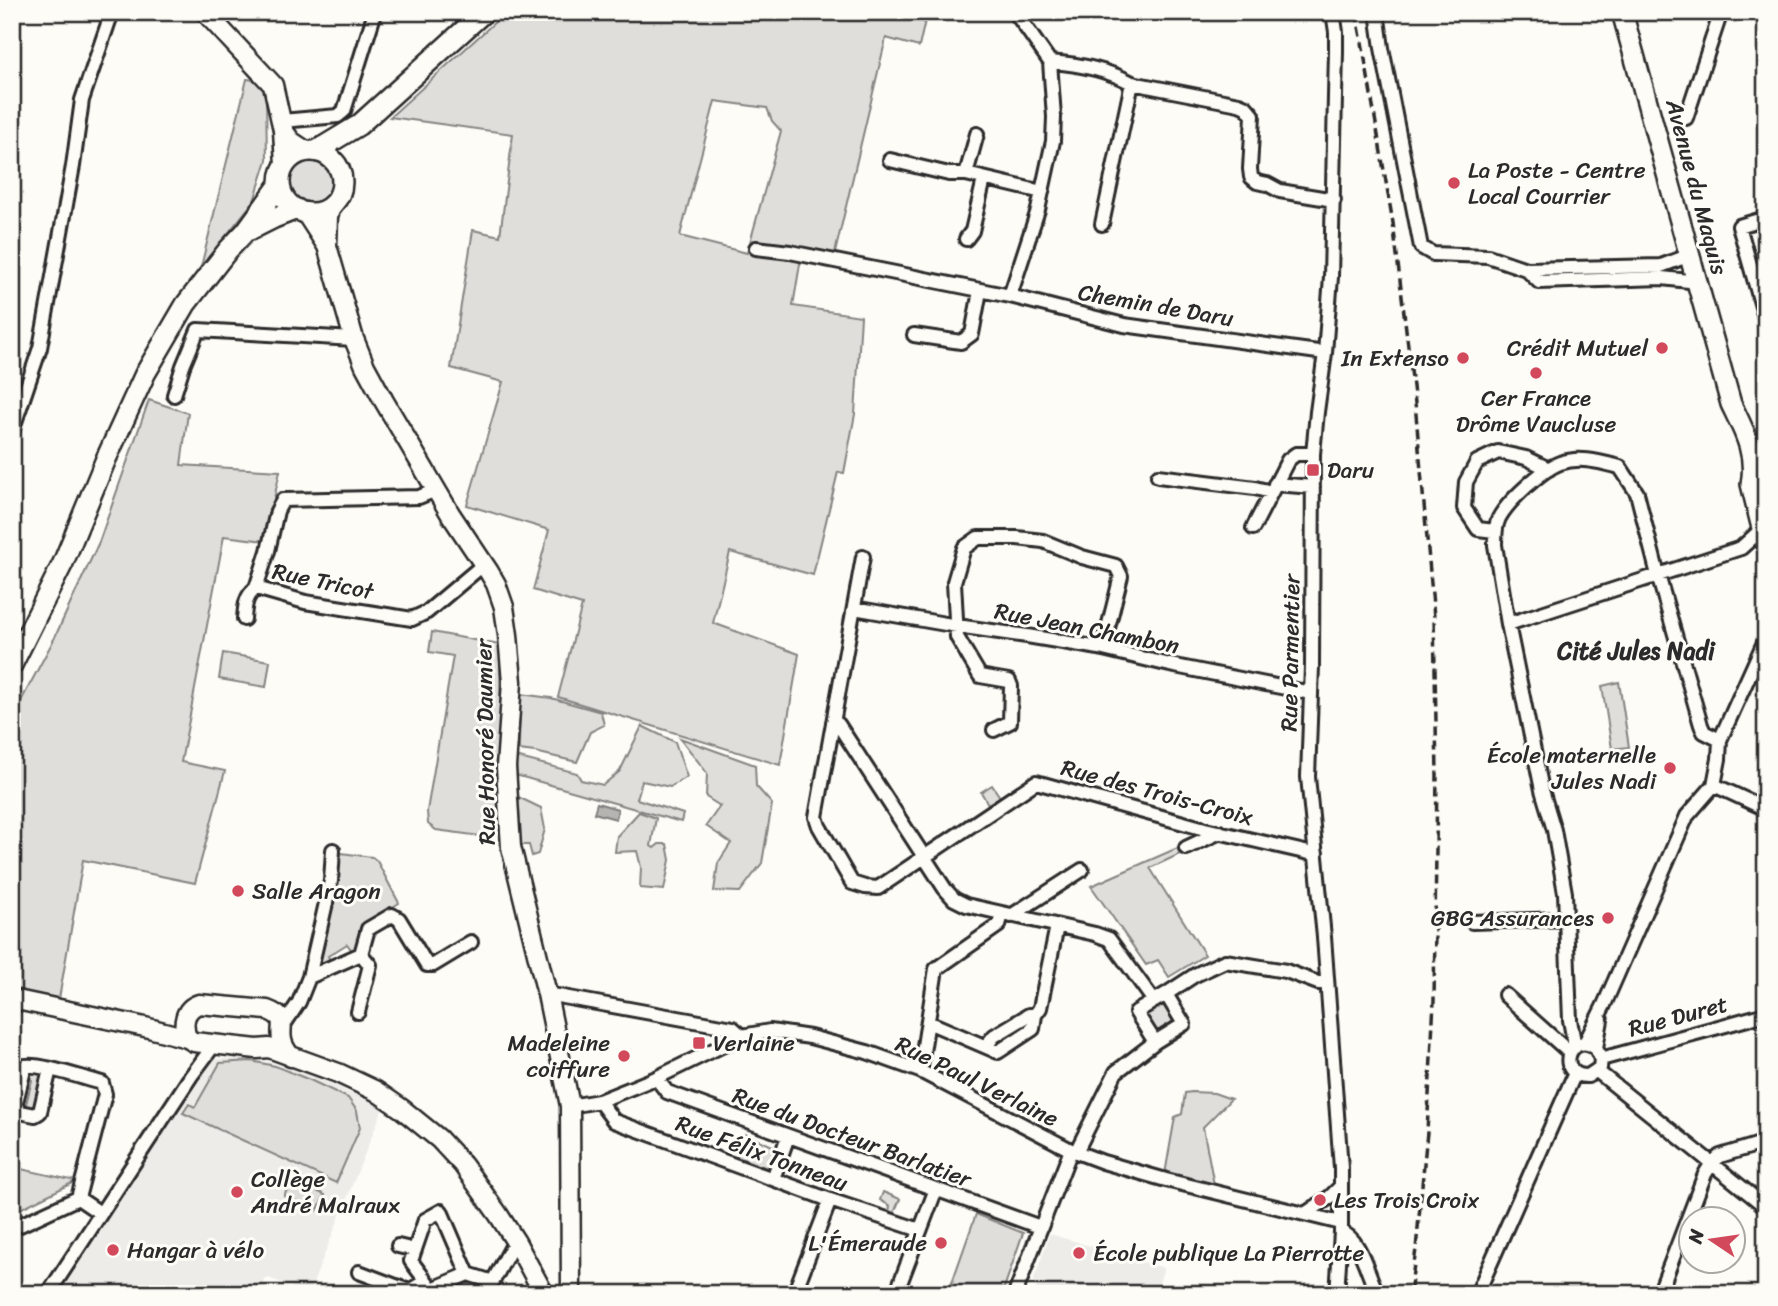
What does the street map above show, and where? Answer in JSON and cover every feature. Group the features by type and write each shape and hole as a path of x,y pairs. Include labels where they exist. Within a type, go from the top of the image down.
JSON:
{"main road":[{"path":"12,666 63,563 145,374 186,304 246,231 298,153 311,151 359,125 484,12"},
{"name":"Avenue du Maquis","path":"1622,12 1731,404 1749,442 1754,465 1760,471 1751,484 1764,537"},
{"path":"246,231 274,218 301,210 314,212 332,204 340,190 340,171 347,149 359,125"},
{"path":"311,151 326,155 340,171"},
{"path":"282,174 285,198 301,210"},
{"name":"Avenue du Maquis","path":"1724,375 1766,454"}],"street":[{"path":"12,431 40,348 73,166 82,100 111,12"},
{"path":"205,12 273,85 282,125 282,174"},
{"path":"282,125 338,116 344,111 375,12"},
{"path":"1010,296 1042,192 1054,141 1050,62 1015,12"},
{"name":"Rue Parmentier","path":"1333,12 1336,32 1334,200 1325,353 1313,454 1308,777 1341,1158 1337,1294"},
{"path":"1377,12 1421,247 1433,254 1488,256 1525,269 1661,272 1698,282"},
{"path":"1686,118 1721,12"},
{"path":"1050,62 1065,63 1119,76 1132,83 1247,107 1252,115 1251,177 1280,191 1334,200"},
{"path":"1102,224 1132,83"},
{"path":"282,125 290,141 311,151"},
{"path":"966,174 977,134"},
{"path":"890,160 1042,192"},
{"path":"966,239 972,231 984,179"},
{"name":"Rue Honoré Daumier","path":"332,204 328,216 327,246 354,339 365,366 459,528 496,584 500,596 508,635 512,682 506,767 511,847 547,994 570,1106 568,1294"},
{"name":"Rue Honoré Daumier","path":"301,210 327,246"},
{"path":"1766,218 1739,226 1766,321"},
{"name":"Chemin de Daru","path":"756,248 790,252 1010,296 1124,325 1325,353"},
{"path":"1661,272 1690,255"},
{"path":"914,335 961,342 972,334 980,292"},
{"path":"174,395 198,330 354,339"},
{"path":"1495,531 1478,528 1464,509 1466,481 1477,462 1498,452 1526,458 1549,469"},
{"path":"1253,527 1287,460 1296,454 1313,454"},
{"path":"1587,1053 1570,1020 1565,893 1507,624 1495,545 1499,517 1520,491 1549,469 1560,463 1588,459 1620,467 1637,494 1701,725 1704,732 1720,740"},
{"path":"1158,476 1255,488 1313,487"},
{"name":"Rue Tricot","path":"436,489 419,497 283,500 277,511 256,589 305,602 412,620 427,612 484,564"},
{"path":"1507,624 1741,548 1764,537"},
{"path":"994,730 1010,722 1011,687 1009,681 1004,679 980,676 957,636 954,582 964,548 978,538 1017,538 1042,541 1082,557 1116,566 1121,576 1108,628 1099,648"},
{"path":"1741,548 1766,552"},
{"path":"863,557 833,722 838,724 945,890 966,905 1110,939 1184,1024 1116,1072 1074,1151 1040,1227 1015,1294"},
{"path":"244,619 249,594 256,589"},
{"name":"Rue Jean Chambon","path":"854,608 1099,648 1170,665 1311,692"},
{"path":"1587,1053 1594,1024 1687,816 1714,785 1720,740 1766,638"},
{"name":"Rue des Trois-Croix","path":"833,722 816,817 818,827 852,883 865,887 878,888 1036,782 1220,832 1316,853"},
{"path":"1714,785 1766,808"},
{"path":"1186,848 1220,832"},
{"path":"12,999 145,1027 165,1025 214,1045 257,1049 277,1031 299,1002 309,977 331,881 333,850"},
{"path":"920,1071 936,969 999,925 1006,915 1082,870"},
{"path":"361,954 368,929 392,915 399,919 427,965 433,965 471,942"},
{"path":"1472,922 1566,919"},
{"path":"928,1022 998,1052 1033,1030 1057,926"},
{"path":"309,977 361,954"},
{"path":"358,1012 370,965 361,954"},
{"path":"1155,1042 1136,1012 1195,975 1226,961 1286,971 1318,983 1327,983"},
{"name":"Rue Paul Verlaine","path":"547,994 733,1028 742,1036 770,1031 810,1037 867,1052 920,1071 1074,1151 1120,1168 1305,1214 1341,1227"},
{"path":"1505,995 1587,1053 1766,1207"},
{"path":"191,1076 195,1060 188,1033 187,1013 193,1006 207,1003 267,1010 291,1057 338,1073 376,1091 439,1139 478,1186 516,1242 544,1294"},
{"path":"1477,1294 1574,1073 1569,1063 1587,1053 1604,1005"},
{"name":"Rue Duret","path":"1574,1073 1588,1076 1587,1053 1766,1014"},
{"path":"1570,1020 1582,1027 1594,1024"},
{"path":"570,1106 599,1101 656,1078 742,1036"},
{"path":"48,1294 214,1045"},
{"path":"50,1069 102,1083 104,1088 105,1094 78,1198"},
{"name":"Rue du Docteur Barlatier","path":"656,1078 667,1092 1040,1227"},
{"name":"Rue Félix Tonneau","path":"599,1101 614,1121 773,1180 920,1230"},
{"path":"773,1180 788,1136"},
{"path":"1659,1294 1704,1174 1720,1156 1766,1143"},
{"path":"1305,1214 1341,1186"},
{"path":"896,1294 936,1189"},
{"path":"78,1198 100,1213"},
{"path":"12,1223 20,1225 78,1198"},
{"path":"794,1294 830,1200"},
{"path":"468,1274 432,1289 411,1261 425,1220 441,1211 468,1274 490,1288 509,1250 516,1242"},
{"path":"1341,1227 1356,1244 1378,1294"},
{"path":"398,1246 415,1250"},
{"path":"1340,1251 1362,1259"},
{"path":"359,1272 409,1291 426,1281"}],"shaded area":[{"path":"506,12 927,12 919,47 886,38 834,257 802,252 793,306 861,316 855,414 844,473 838,472 813,575 730,552 713,623 799,654 780,765 558,697 582,605 533,590 549,530 467,505 503,382 451,368 473,230 500,236 513,134 390,117","holes":["715,101 767,108 772,121 781,131 747,253 680,236"]},
{"path":"247,79 256,80 266,94 267,160 254,201 201,267"},
{"path":"311,159 327,166 334,182 327,198 311,205 295,198 288,182 295,166"},
{"path":"149,400 188,413 181,465 280,471 265,541 224,536 181,762 225,771 195,883 83,860 59,999 12,990 12,718 54,639 99,542"},
{"path":"432,632 500,645 501,795 498,825 488,837 436,830 428,824 427,811 453,656 429,652"},
{"path":"223,653 270,661 266,687 219,679"},
{"path":"1619,682 1629,747 1612,749 1602,686"},
{"path":"520,694 551,698 601,712 604,725 590,732 577,762 519,750"},
{"path":"642,726 675,742 687,777 670,787 642,781 637,799 683,814 681,822 512,774 512,756 577,773 581,780 603,785 620,771"},
{"path":"680,738 755,765 756,786 772,804 762,863 740,892 714,891 718,863 731,843 706,826 720,806 706,797 707,773"},
{"path":"992,785 1000,797 988,804 981,792"},
{"path":"514,795 541,808 545,829 538,854 532,856 529,845 518,845"},
{"path":"597,803 618,809 616,819 594,813"},
{"path":"639,812 656,818 651,846 654,848 659,844 667,844 670,860 664,890 640,888 641,867 637,851 615,852 617,836"},
{"path":"1182,846 1180,854 1150,868 1205,955 1169,977 1158,960 1146,965 1091,886"},
{"path":"341,853 372,857 377,861 399,903 365,925 353,952 347,944 328,956 332,964 321,969 317,967 337,885"},
{"path":"1164,1003 1175,1022 1154,1034 1143,1015"},
{"name":"Collège André Malraux","path":"214,1059 257,1059 293,1068 343,1087 350,1093 355,1092 383,1108 309,1293 266,1277 257,1294 57,1294"},
{"path":"251,1061 275,1066 348,1098 357,1111 360,1128 336,1183 183,1113 189,1104 195,1107 220,1063"},
{"path":"34,1071 43,1076 37,1106 33,1110 21,1109 21,1103 26,1104 32,1080 27,1078 30,1072"},
{"path":"1185,1093 1214,1093 1231,1099 1203,1127 1214,1185 1165,1174 1175,1117 1182,1114"},
{"path":"745,1134 775,1147 767,1168 737,1157"},
{"path":"21,1169 76,1181 12,1213"},
{"path":"292,1179 325,1195 317,1211 284,1196"},
{"path":"883,1192 900,1199 894,1213 889,1212 890,1206 880,1200"},
{"path":"976,1214 1023,1233 1002,1294 948,1294"},
{"name":"École publique La Pierrotte","path":"1050,1234 1164,1268 1155,1294 1034,1294 1037,1286 1033,1282"}],"railway":[{"path":"1356,12 1393,223 1415,403 1434,617 1437,775 1434,1001 1427,1132 1410,1294"}],"place":[{"name":"La Poste - Centre Local Courrier","path":"1454,183"},
{"name":"Crédit Mutuel","path":"1662,348"},
{"name":"In Extenso","path":"1463,358"},
{"name":"Cer France Drôme Vaucluse","path":"1536,373"},
{"name":"Daru","path":"1313,470"},
{"name":"École maternelle Jules Nadi","path":"1670,768"},
{"name":"Salle Aragon","path":"238,891"},
{"name":"GBG Assurances","path":"1608,918"},
{"name":"Verlaine","path":"699,1043"},
{"name":"Madeleine coiffure","path":"624,1056"},
{"name":"Collège André Malraux","path":"237,1192"},
{"name":"Les Trois Croix","path":"1320,1200"},
{"name":"L'Émeraude","path":"941,1243"},
{"name":"Hangar à vélo","path":"113,1250"},
{"name":"École publique La Pierrotte","path":"1079,1253"}],"district":[{"name":"Cité Jules Nadi","path":"1636,651"}]}
